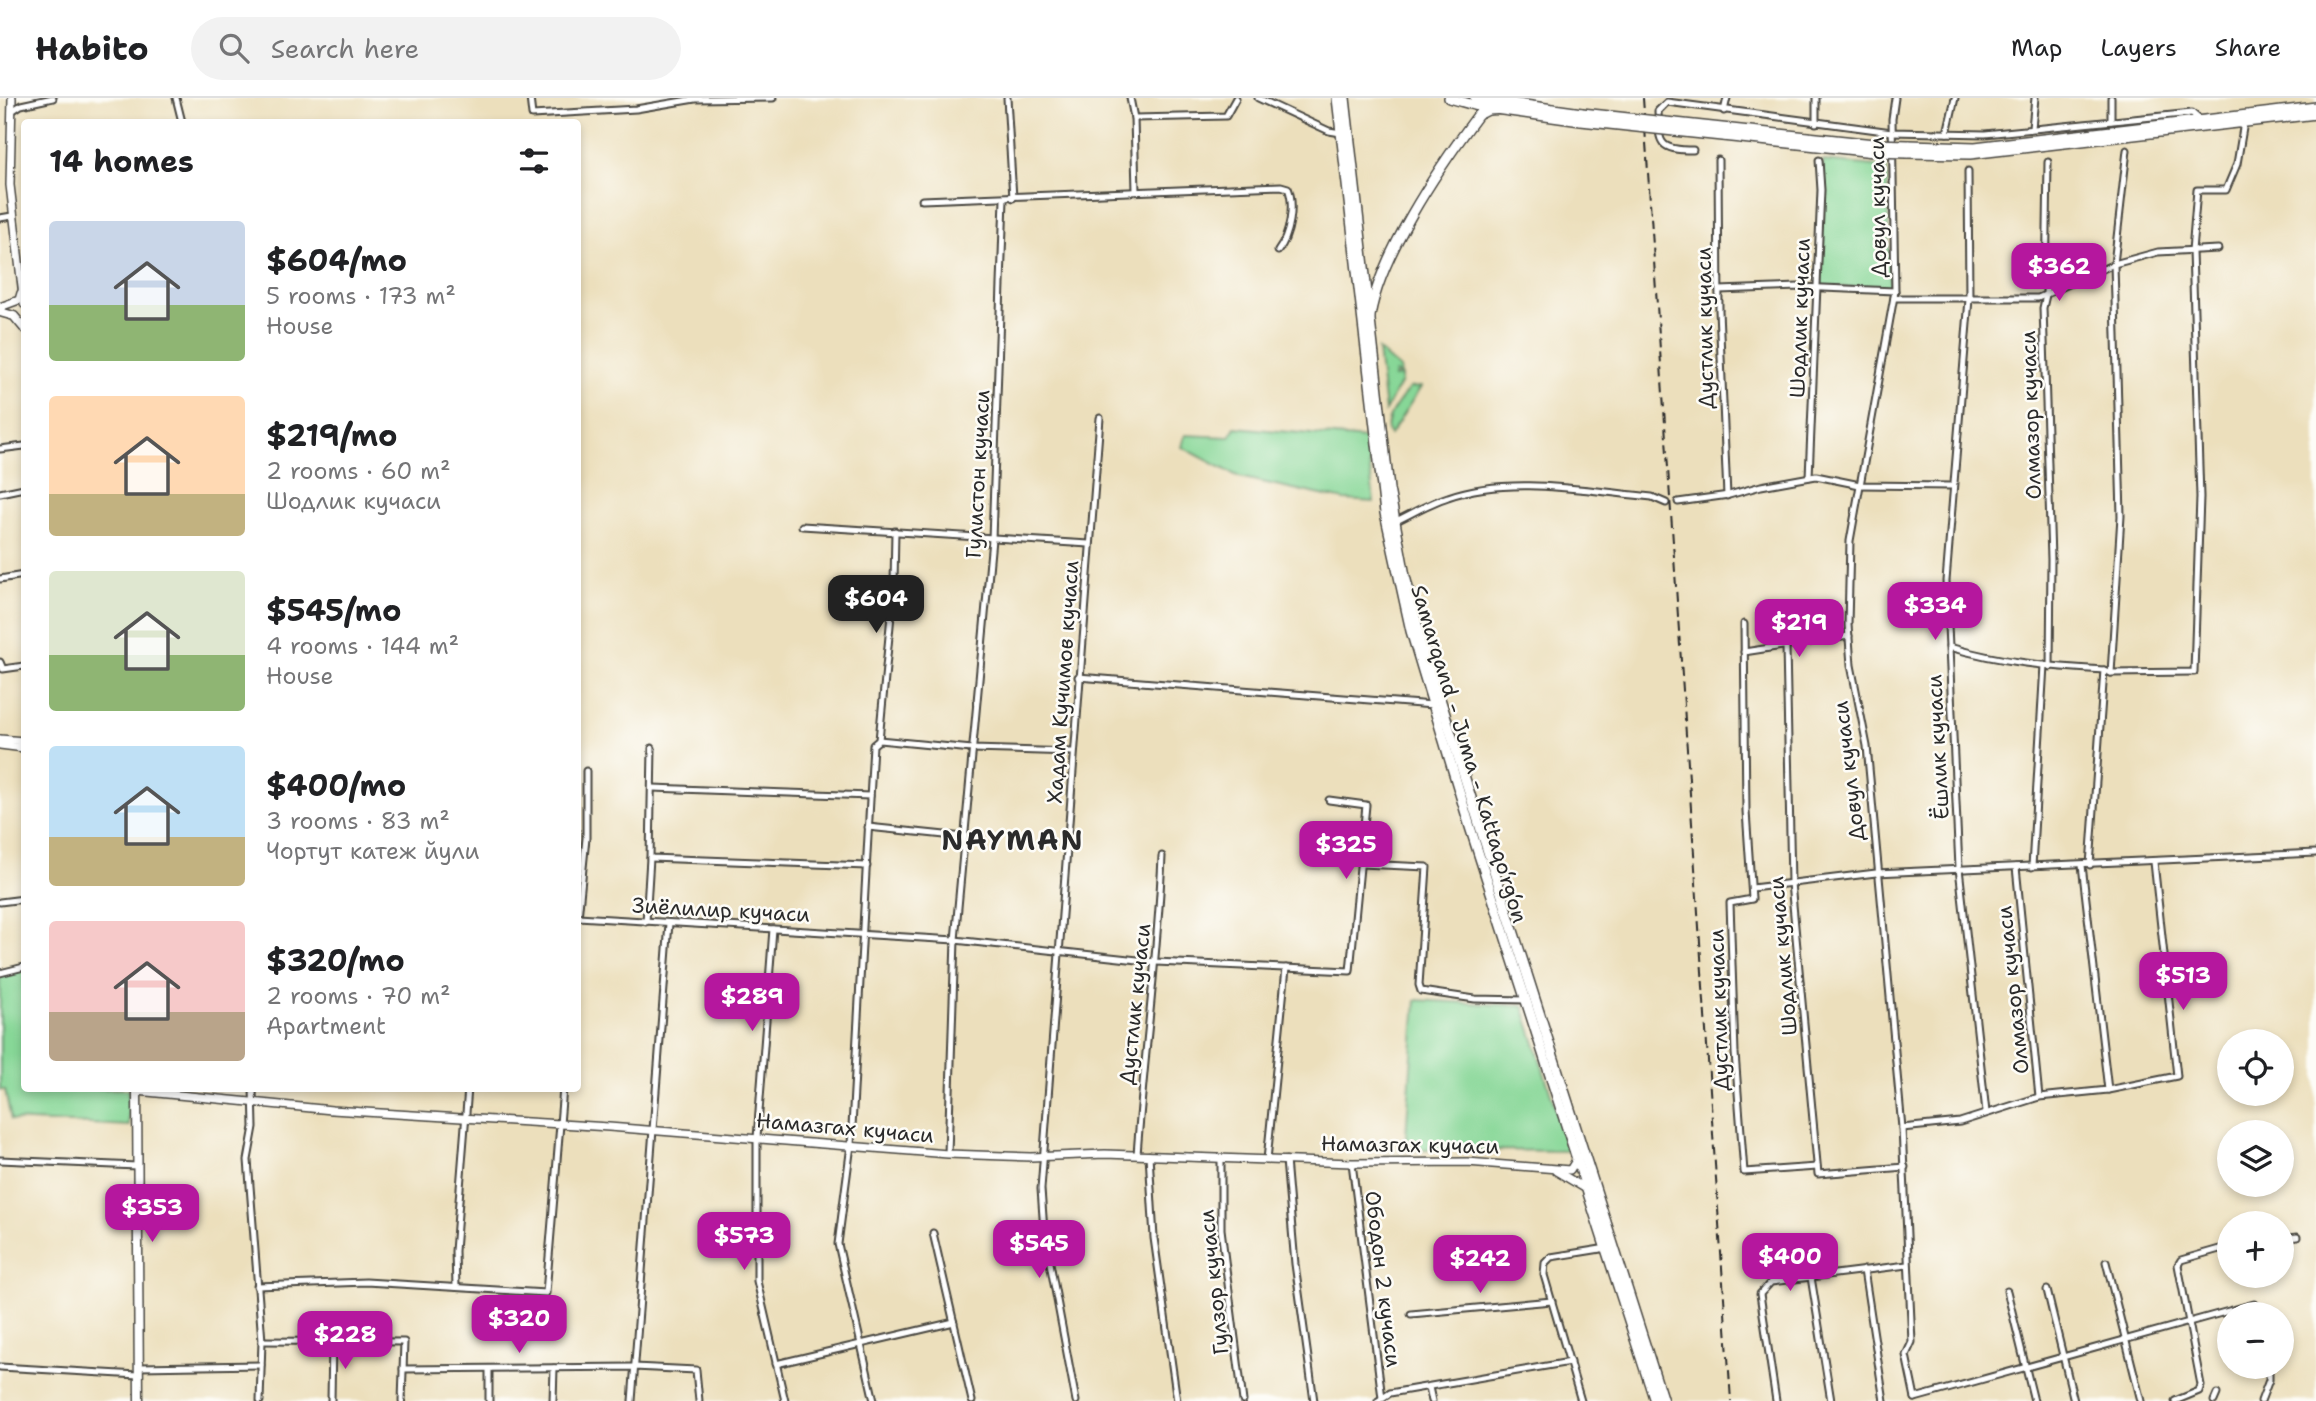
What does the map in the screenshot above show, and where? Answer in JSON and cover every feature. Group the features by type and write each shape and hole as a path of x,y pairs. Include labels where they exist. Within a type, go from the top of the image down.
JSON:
{"main road":[{"name":"Samarqand - Juma - Kattaqo‘rg‘on","path":"1337,98 1388,536 1411,631 1433,705 1461,778"},
{"name":"Samarqand - Juma - Kattaqo‘rg‘on","path":"1346,98 1369,324 1394,522 1418,628 1461,778 1517,956 1663,1401"},
{"path":"1448,98 1481,100 1581,117"},
{"path":"1481,100 1504,109"},
{"path":"1908,149 1975,146 2295,110 2316,104"},
{"path":"1369,324 1377,285 1430,186 1478,115 1488,110 1504,109 1874,148 1970,154 2316,114"},
{"path":"0,309 14,316 21,324"},
{"name":"Samarqand - Juma - Kattaqo‘rg‘on","path":"1517,956 1527,1000 1655,1401"},
{"path":"137,1092 139,1401"}],"street":[{"path":"12,98 9,168 12,216 21,278"},
{"path":"12,111 21,105 53,98"},
{"path":"176,98 181,119"},
{"path":"530,98 532,115 636,110 695,98 774,98"},
{"path":"1007,98 1013,198"},
{"path":"1130,98 1134,118 1136,191"},
{"path":"1258,98 1329,131 1341,133"},
{"path":"1724,111 1727,98"},
{"path":"1816,98 1816,123"},
{"name":"Довул кучаси","path":"1895,98 1892,132 1895,291 1850,541 1849,636 1851,665 1867,746 1876,873 1902,1128 1912,1342 1906,1355 1914,1400"},
{"path":"1947,133 1955,98"},
{"path":"2032,128 2035,98"},
{"path":"2111,98 2112,121"},
{"path":"1134,118 1226,116 1234,101 1226,99"},
{"path":"1693,150 1672,150 1662,144 1659,135 1660,107 1667,102 1892,132 1985,134 2192,113 2200,120"},
{"path":"1949,647 1982,657 2047,666 2108,671 2194,672 2200,497 2192,251 2197,190 2224,191 2227,188 2237,164 2244,122"},
{"path":"2090,865 2121,516 2114,264 2127,150"},
{"name":"Дустлик кучаси","path":"1718,160 1719,290 1727,496"},
{"name":"Шодлик кучаси","path":"1809,477 1819,160"},
{"name":"Олмазор кучаси","path":"2032,867 2047,666 2051,559 2043,308 2046,295 2048,162"},
{"name":"Ёшлик кучаси","path":"1969,171 1969,299 1946,581 1959,868 1986,1112"},
{"path":"922,200 1288,188 1289,226 1284,244 1278,251"},
{"name":"Гулистон кучаси","path":"948,1154 955,940 992,539 1004,199"},
{"path":"0,218 12,216"},
{"path":"1894,298 2038,298 2114,264 2158,252 2218,250"},
{"path":"0,309 19,300 21,290"},
{"path":"1719,290 1895,291"},
{"name":"Хадам Кучимов кучаси","path":"1076,1401 1044,1231 1043,1156 1061,950 1072,752 1100,418"},
{"path":"0,449 21,446"},
{"path":"1678,502 1727,496 1809,477 1830,477 1860,485 1952,486"},
{"path":"1394,522 1449,496 1499,488 1542,488 1652,497 1666,503"},
{"path":"0,493 21,489"},
{"path":"802,526 1089,544"},
{"path":"873,1401 838,1244 851,1145 873,745 879,740 894,584 894,531"},
{"path":"0,579 21,576"},
{"path":"1744,624 1746,811 1752,888 1876,873 2316,853"},
{"path":"1744,652 1849,636"},
{"name":"Шодлик кучаси","path":"1786,647 1791,883 1817,1167"},
{"path":"0,662 3,669 21,666"},
{"path":"1078,677 1433,705"},
{"path":"0,739 21,741"},
{"path":"879,740 972,749 1072,752"},
{"path":"0,745 21,748"},
{"path":"646,922 653,788 652,748"},
{"path":"581,888 586,841 586,771"},
{"path":"653,788 870,796"},
{"path":"1329,800 1366,805 1361,864 1427,867 1419,985 1422,991 1475,999 1527,1000"},
{"path":"868,827 964,837"},
{"path":"581,841 586,841"},
{"name":"Дустлик кучаси","path":"1137,1155 1156,962 1162,856"},
{"path":"650,858 867,866"},
{"path":"2039,1097 2108,1090 2177,1076 2154,862"},
{"name":"Зиёлилир кучаси","path":"581,917 955,940 1156,962 1350,971 1361,864"},
{"path":"2082,865 2108,1090"},
{"name":"Олмазор кучаси","path":"1902,1128 1960,1122 2039,1097 2016,867"},
{"name":"Дустлик кучаси","path":"1752,888 1752,899 1730,903 1735,1053 1744,1171 1817,1167"},
{"path":"0,902 21,899"},
{"path":"632,1401 669,923"},
{"path":"773,929 757,1138 757,1281 785,1401"},
{"path":"0,973 21,968"},
{"path":"1267,1160 1286,968"},
{"name":"Намазгах кучаси","path":"158,1092 332,1110 653,1130 948,1154 1149,1155 1352,1163 1467,1162 1552,1170"},
{"path":"253,1092 253,1138 248,1160 262,1341 260,1401"},
{"path":"456,1287 455,1251 468,1092"},
{"path":"257,1286 366,1282 546,1293 563,1092"},
{"path":"1149,1155 1154,1238 1177,1401"},
{"path":"1552,1170 1570,1170 1578,1157"},
{"name":"Гулзор кучаси","path":"1221,1159 1221,1229 1243,1401"},
{"path":"0,1160 137,1166"},
{"path":"1286,1160 1295,1264 1314,1401"},
{"name":"Ободон 2 кучаси","path":"1352,1163 1380,1400"},
{"path":"1817,1167 1818,1174 1905,1167"},
{"path":"1552,1170 1589,1191"},
{"path":"933,1233 972,1401"},
{"path":"1581,1401 1544,1275 1545,1263 1551,1257 1607,1248"},
{"path":"2175,1401 2199,1391 2201,1377 2187,1323 2178,1265 2181,1260 2217,1250"},
{"path":"2106,1262 2141,1401"},
{"path":"1776,1401 1760,1294 1771,1282 1907,1265"},
{"path":"1864,1270 1885,1401"},
{"path":"1811,1277 1831,1401"},
{"path":"2047,1290 2074,1401"},
{"path":"2007,1291 2034,1401"},
{"path":"1411,1314 1552,1301"},
{"path":"1914,1400 2062,1356 2217,1314"},
{"path":"776,1364 954,1322"},
{"path":"262,1341 404,1342 402,1401"},
{"path":"331,1401 332,1341"},
{"path":"1380,1400 1390,1393 1570,1362"},
{"path":"0,1367 138,1371 261,1365"},
{"path":"403,1369 634,1367 696,1370 699,1401"},
{"path":"553,1401 554,1368"},
{"path":"489,1369 489,1401"},
{"path":"2261,1401 2269,1379"},
{"path":"1429,1387 1432,1401"},
{"path":"2214,1401 2217,1394"}],"green space":[{"path":"1823,161 1887,167 1890,288 1820,287"},
{"path":"1378,350 1400,369 1401,375 1395,373 1394,377 1401,376 1401,382 1385,411"},
{"path":"1421,387 1390,435 1387,427 1394,409 1409,388"},
{"path":"1235,427 1366,439 1374,502 1344,500 1239,477 1182,447 1185,435 1229,437"},
{"path":"21,971 21,1092 128,1092 129,1126 11,1120 5,1090 0,1090 0,976"},
{"path":"1416,1000 1523,1006 1569,1151 1405,1149"}],"railway":[{"path":"1643,98 1731,1401"}],"district":[{"name":"NAYMAN","path":"1013,840"}]}
